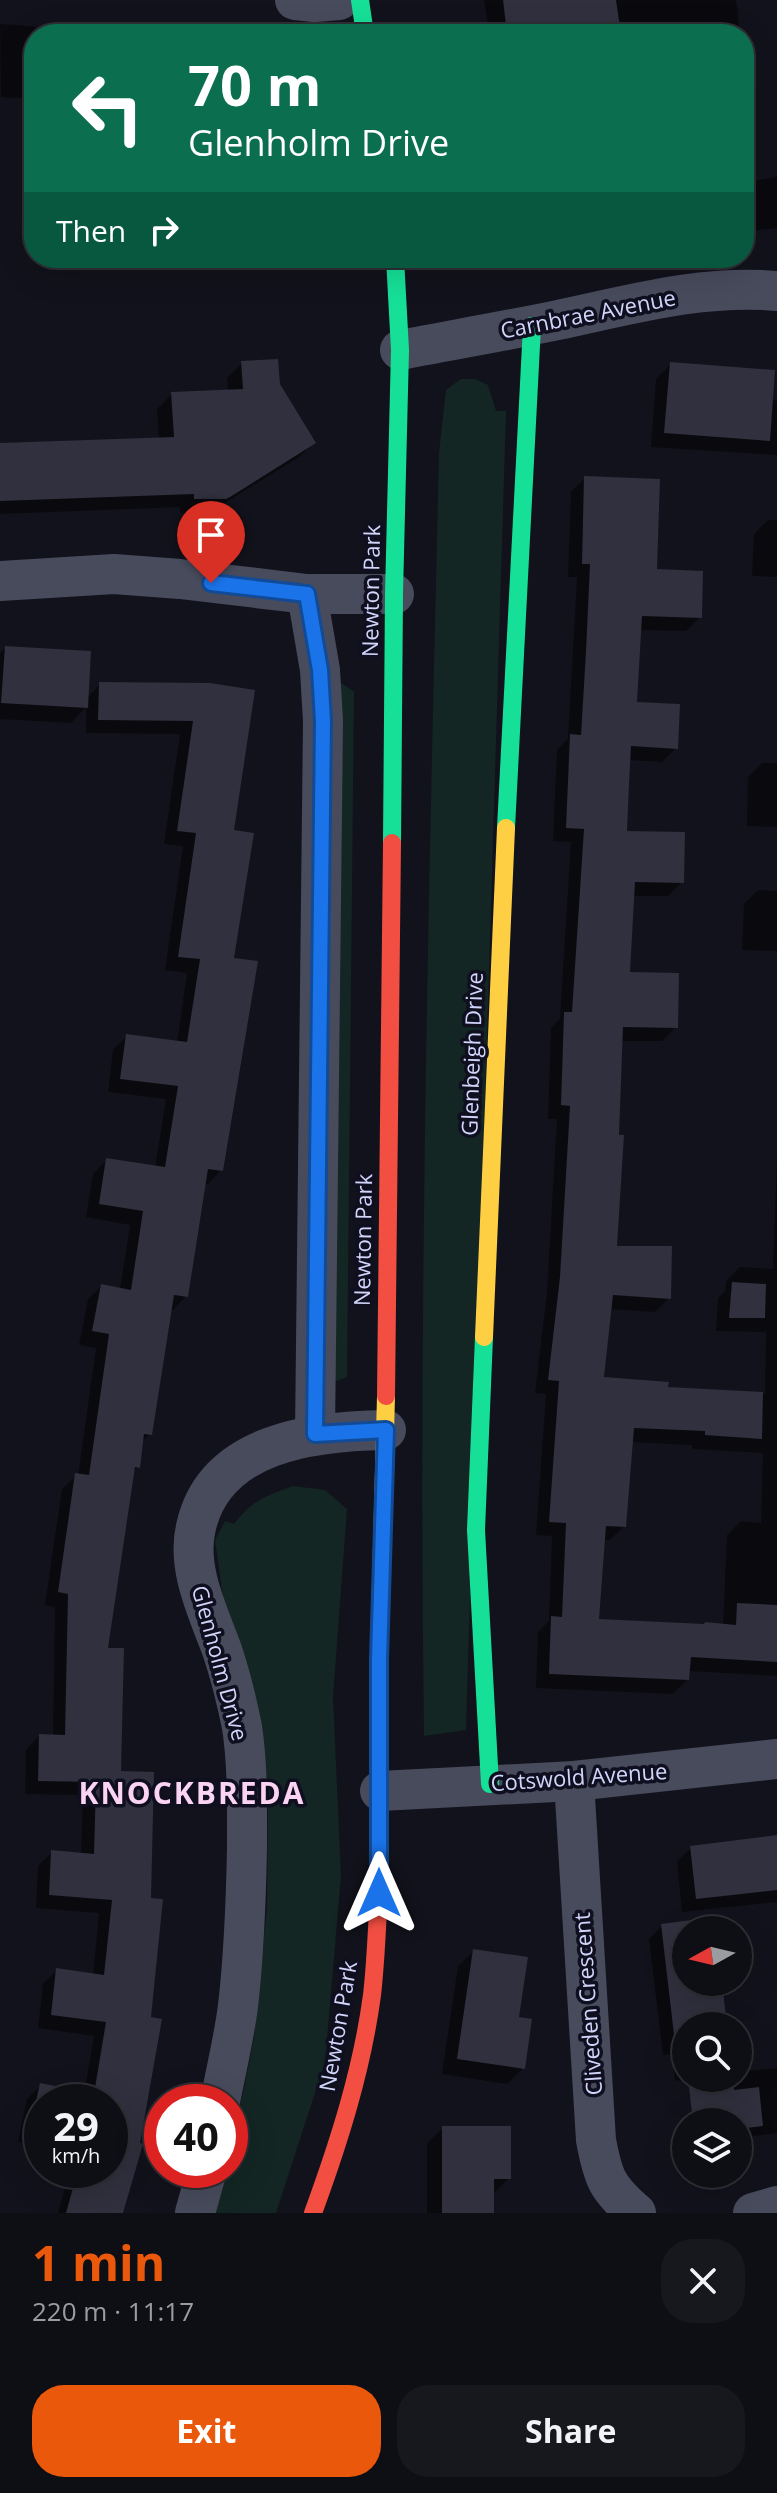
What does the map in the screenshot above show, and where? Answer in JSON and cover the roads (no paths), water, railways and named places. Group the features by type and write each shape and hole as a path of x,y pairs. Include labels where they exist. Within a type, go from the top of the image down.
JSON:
{"street":[{"path":"295,0 339,0"},
{"path":"360,0 364,24"},
{"name":"Newton Park","path":"313,2213 338,2146 357,2074 372,1994 379,1893 379,1659 386,1430 394,594 400,350 396,268"},
{"name":"Carnbrae Avenue","path":"400,350 707,291 777,291"},
{"name":"Glenbeigh Drive","path":"490,1784 476,1530 510,729 532,326"},
{"path":"0,581 114,574 307,594 394,594"},
{"path":"307,594 320,670 323,721 315,1434"},
{"name":"Glenholm Drive","path":"223,2084 238,2009 246,1902 248,1796 242,1727 193,1558 196,1527 206,1500 221,1478 248,1458 273,1445 315,1434 386,1430"},
{"name":"Cotswold Avenue","path":"380,1791 574,1781 777,1759"},
{"name":"Cliveden Crescent","path":"574,1781 596,2140 601,2167 613,2192 636,2213"},
{"path":"195,2213 202,2188"},
{"path":"753,2213 777,2206"}],"district":[{"name":"KNOCKBREDA","path":"192,1794"}]}
